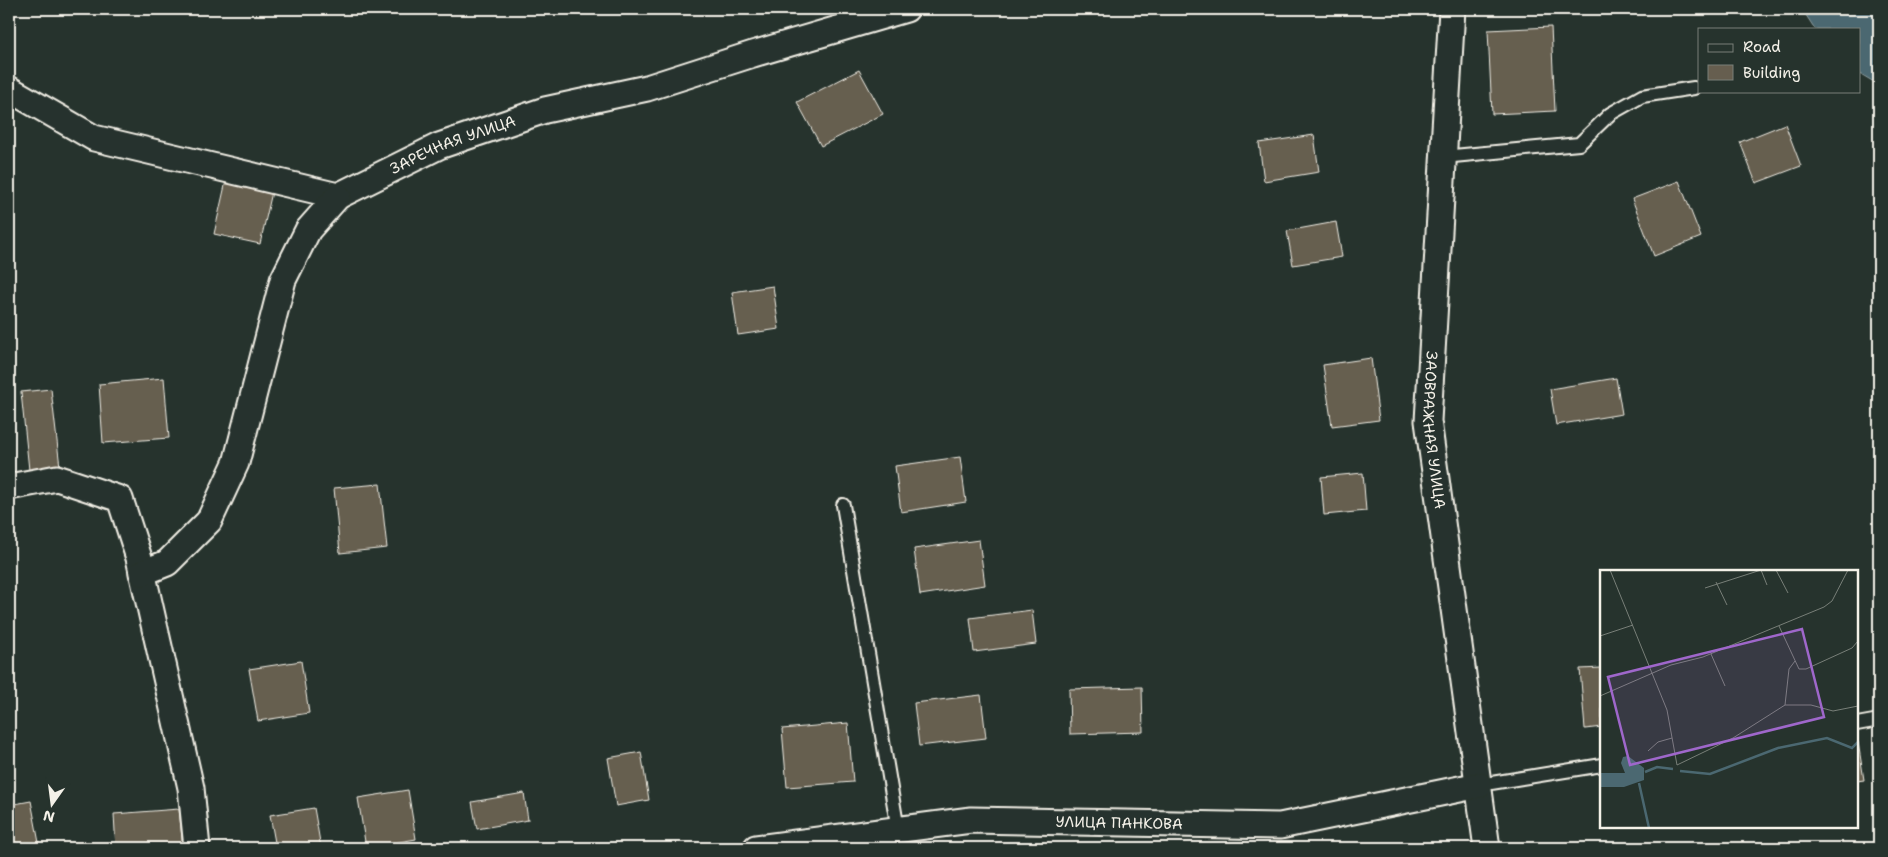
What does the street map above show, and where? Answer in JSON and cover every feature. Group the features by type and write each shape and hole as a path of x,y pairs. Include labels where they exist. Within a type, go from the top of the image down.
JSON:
{"street":[{"name":"ЗАРЕЧНАЯ УЛИЦА","path":"338,196 438,146 545,110 647,88 753,54 906,9"},
{"name":"ЗАОВРАЖНАЯ УЛИЦА","path":"1452,9 1428,421 1487,848"},
{"path":"9,89 94,138 338,196 308,230 283,280 236,463 209,521 167,563 142,573"},
{"path":"9,487 57,478 120,499 142,573 191,788 197,848"},
{"name":"УЛИЦА ПАНКОВА","path":"756,848 971,820 1280,826 1479,785"}],"lane":[{"path":"1443,157 1579,144 1610,114 1642,96 1694,88"},
{"path":"843,505 898,830"},
{"path":"1858,724 1879,720"},
{"path":"1479,785 1600,765"}],"water":[{"path":"1802,9 1879,9 1879,85 1860,74 1860,28 1814,28"}],"building":[{"path":"1551,27 1555,111 1492,114 1488,30"},
{"path":"859,70 883,114 821,146 797,102"},
{"path":"1785,124 1801,166 1756,183 1740,142"},
{"path":"1314,135 1319,172 1264,181 1259,143"},
{"path":"226,181 272,192 260,244 214,234"},
{"path":"1679,181 1701,237 1654,256 1632,199"},
{"path":"1336,222 1342,257 1293,265 1287,231"},
{"path":"773,286 779,329 738,335 732,292"},
{"path":"1371,358 1379,420 1332,426 1323,365"},
{"path":"164,378 169,438 103,443 99,384"},
{"path":"1616,378 1622,414 1556,425 1550,389"},
{"path":"51,389 60,467 29,470 21,392"},
{"path":"960,457 966,502 901,512 895,466"},
{"path":"1363,473 1366,511 1324,515 1321,477"},
{"path":"380,484 387,548 340,553 334,488"},
{"path":"979,540 985,585 920,595 914,549"},
{"path":"1032,610 1036,644 974,652 970,618"},
{"path":"301,661 309,713 258,721 249,669"},
{"path":"1600,668 1600,727 1585,729 1580,669"},
{"path":"1142,687 1143,732 1070,734 1069,689"},
{"path":"981,695 986,738 919,746 914,703"},
{"path":"848,723 853,782 787,787 782,729"},
{"path":"1858,742 1864,780 1858,781"},
{"path":"641,752 649,800 616,806 608,758"},
{"path":"408,790 416,839 366,848 358,798"},
{"path":"524,793 528,820 477,829 472,802"},
{"path":"31,801 40,848 9,848 9,805"},
{"path":"314,808 321,848 276,848 270,815"},
{"path":"179,809 183,848 116,848 114,814"}]}
